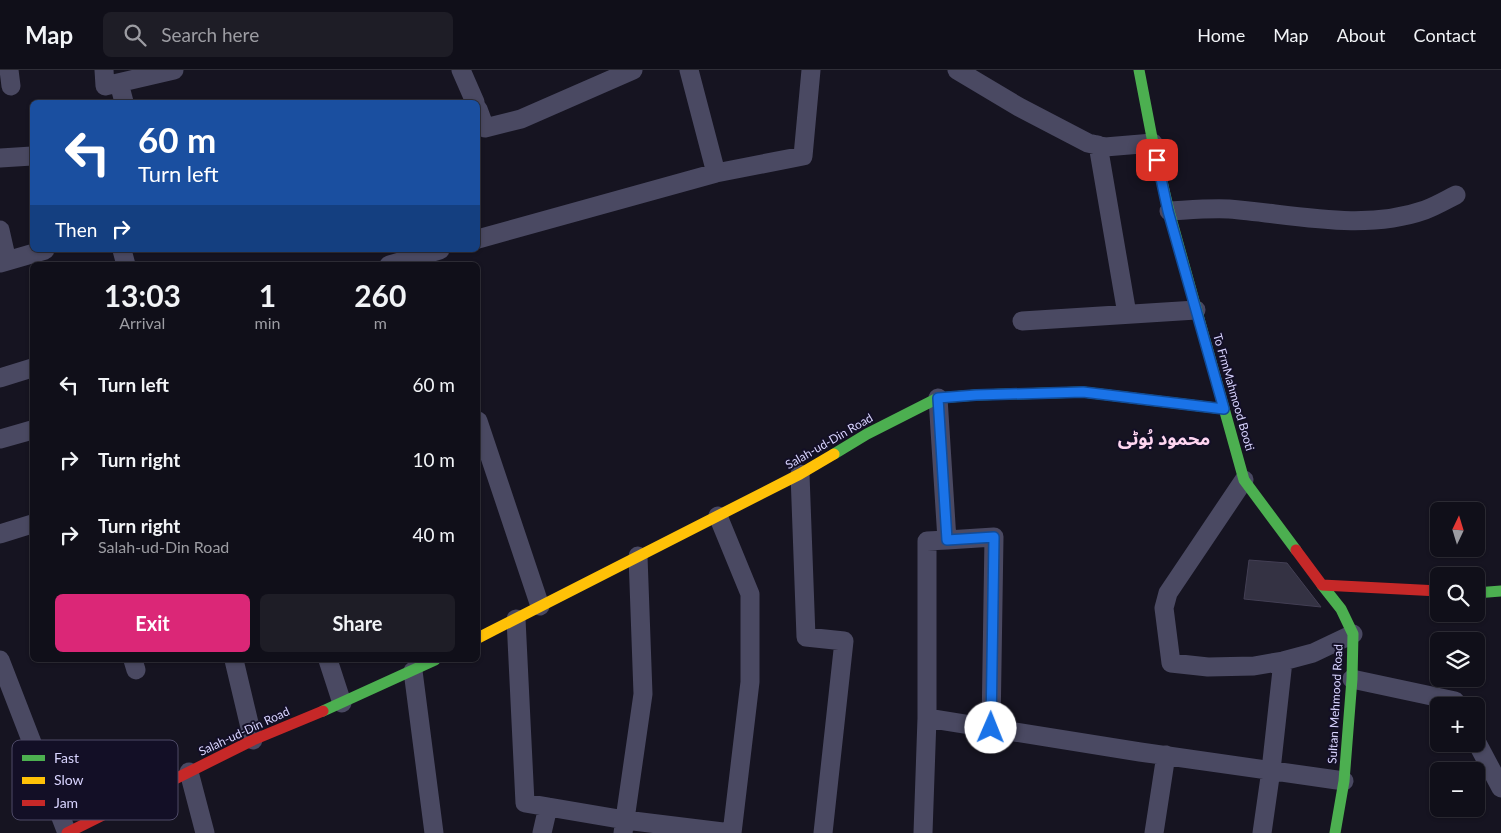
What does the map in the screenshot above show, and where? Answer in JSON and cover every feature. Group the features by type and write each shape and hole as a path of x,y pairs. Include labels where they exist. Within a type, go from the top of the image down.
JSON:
{"street":[{"path":"104,70 105,86 174,70"},
{"path":"461,70 474,100"},
{"path":"481,129 521,119 633,70"},
{"path":"689,70 716,173"},
{"path":"480,238 716,173 804,156 810,70"},
{"path":"957,70 1019,107 1088,144 1105,147 1153,143"},
{"name":"To FrmMahmood Booti","path":"1139,70 1168,211 1244,480 1322,586"},
{"path":"118,83 123,100"},
{"path":"1098,145 1127,314"},
{"path":"0,158 30,156"},
{"path":"1168,211 1228,209 1311,219 1354,220 1395,218 1426,210 1456,195"},
{"path":"0,230 4,262 38,252"},
{"path":"402,262 435,254"},
{"path":"1022,321 1196,310"},
{"path":"0,378 30,369"},
{"name":"Salah-ud-Din Road","path":"480,637 800,474 867,434 938,398 1083,392 1224,409"},
{"path":"938,398 947,540"},
{"path":"480,427 540,606"},
{"path":"0,439 30,431"},
{"path":"800,474 806,637 844,642 823,833"},
{"path":"1244,480 1168,593 1164,608 1171,663 1208,667 1254,666 1313,653 1352,634"},
{"path":"516,619 525,803 624,826 732,833 750,682 750,594 718,516"},
{"path":"0,534 30,525"},
{"path":"924,833 927,718 927,541 994,537 991,728"},
{"path":"624,826 643,694 638,556"},
{"path":"1322,586 1430,591"},
{"name":"Sultan Mehmood Road","path":"1322,586 1340,608 1352,634 1352,679 1344,781 1335,833"},
{"path":"1485,592 1501,591"},
{"path":"0,660 31,740"},
{"path":"1262,833 1283,661"},
{"path":"234,662 253,740"},
{"path":"329,662 342,703"},
{"name":"Salah-ud-Din Road","path":"178,778 253,740 342,703 431,662"},
{"path":"413,671 434,833"},
{"path":"1352,679 1436,697"},
{"path":"927,718 1344,781"},
{"path":"1482,752 1501,788"},
{"path":"1154,833 1166,755"},
{"path":"189,772 205,833"},
{"path":"542,833 548,807"},
{"path":"62,820 67,833"},
{"name":"Salah-ud-Din Road","path":"67,833 93,820"}],"building":[{"path":"1249,560 1287,563 1321,607 1244,599"}],"traffic: fast":[{"path":"1139,70 1169,211 1244,480 1296,550"},
{"path":"834,454 867,434 938,398 1083,392 1224,409"},
{"path":"1322,585 1341,609 1353,634 1352,679 1344,781 1335,833"},
{"path":"1485,592 1501,591"},
{"path":"323,711 431,662"}],"traffic: slow":[{"path":"480,637 800,474 834,454"}],"traffic: jam":[{"path":"1296,550 1322,585 1430,591"},
{"path":"178,778 253,740 323,711"},
{"path":"67,833 93,820"}],"district":[{"name":"محمود بُوٹی","path":"1164,438"}],"route":[{"path":"991,728 994,537 947,540 938,398 1083,392 1224,409 1168,211 1157,160"}]}
